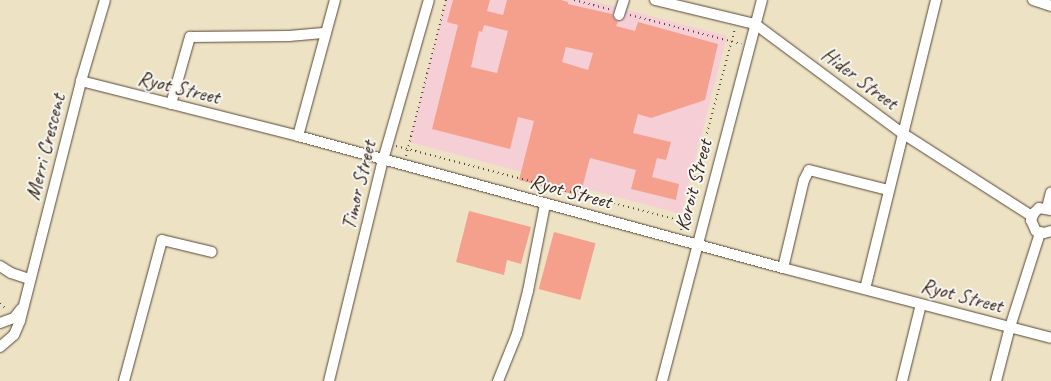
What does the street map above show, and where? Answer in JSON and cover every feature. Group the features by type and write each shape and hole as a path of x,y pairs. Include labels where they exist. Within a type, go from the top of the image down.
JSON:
{"street":[{"name":"Merri Crescent","path":"0,347 14,335 24,304 81,81 105,0"},
{"path":"298,136 335,0"},
{"name":"Timor Street","path":"329,381 382,160 429,0"},
{"path":"620,14 624,0"},
{"name":"Koroit Street","path":"662,381 696,243 762,0"},
{"path":"864,289 936,0"},
{"path":"1033,0 1051,6"},
{"name":"Hider Street","path":"661,1 756,24 902,133 1032,216"},
{"path":"171,104 190,37 289,36 326,33"},
{"name":"Ryot Street","path":"81,81 298,136 783,268 1051,338"},
{"path":"783,268 804,180 809,170 888,190"},
{"path":"1040,232 1032,224 1032,216 1040,208 1049,209 1051,192"},
{"path":"498,381 517,334 545,204"},
{"path":"1040,232 1051,231"},
{"path":"996,381 1010,327 1040,232"},
{"path":"124,381 162,240 212,252"},
{"path":"0,266 11,273 30,279"},
{"path":"0,323 14,318 24,304"},
{"path":"902,381 921,304"}],"path":[{"path":"404,166 446,0"},
{"path":"574,0 620,14 749,46"},
{"path":"679,239 738,20"},
{"path":"387,143 701,226"}],"shaded area":[{"path":"446,0 589,0 727,36 681,214 409,142"}],"building":[{"path":"453,0 490,0 487,11 503,15 507,0 561,0 568,2 568,4 612,14 618,22 616,26 635,31 638,22 718,44 705,100 651,118 638,114 633,133 671,142 666,160 657,158 652,177 679,184 676,200 631,189 636,170 590,158 580,196 519,180 534,121 518,117 510,149 432,129 458,25 447,22","holes":["484,25 508,31 497,73 471,67 479,31 482,32","566,47 593,53 588,70 562,62"]},
{"path":"469,211 531,227 521,264 507,260 504,275 456,262"},
{"path":"554,232 596,243 580,300 539,289"}]}
